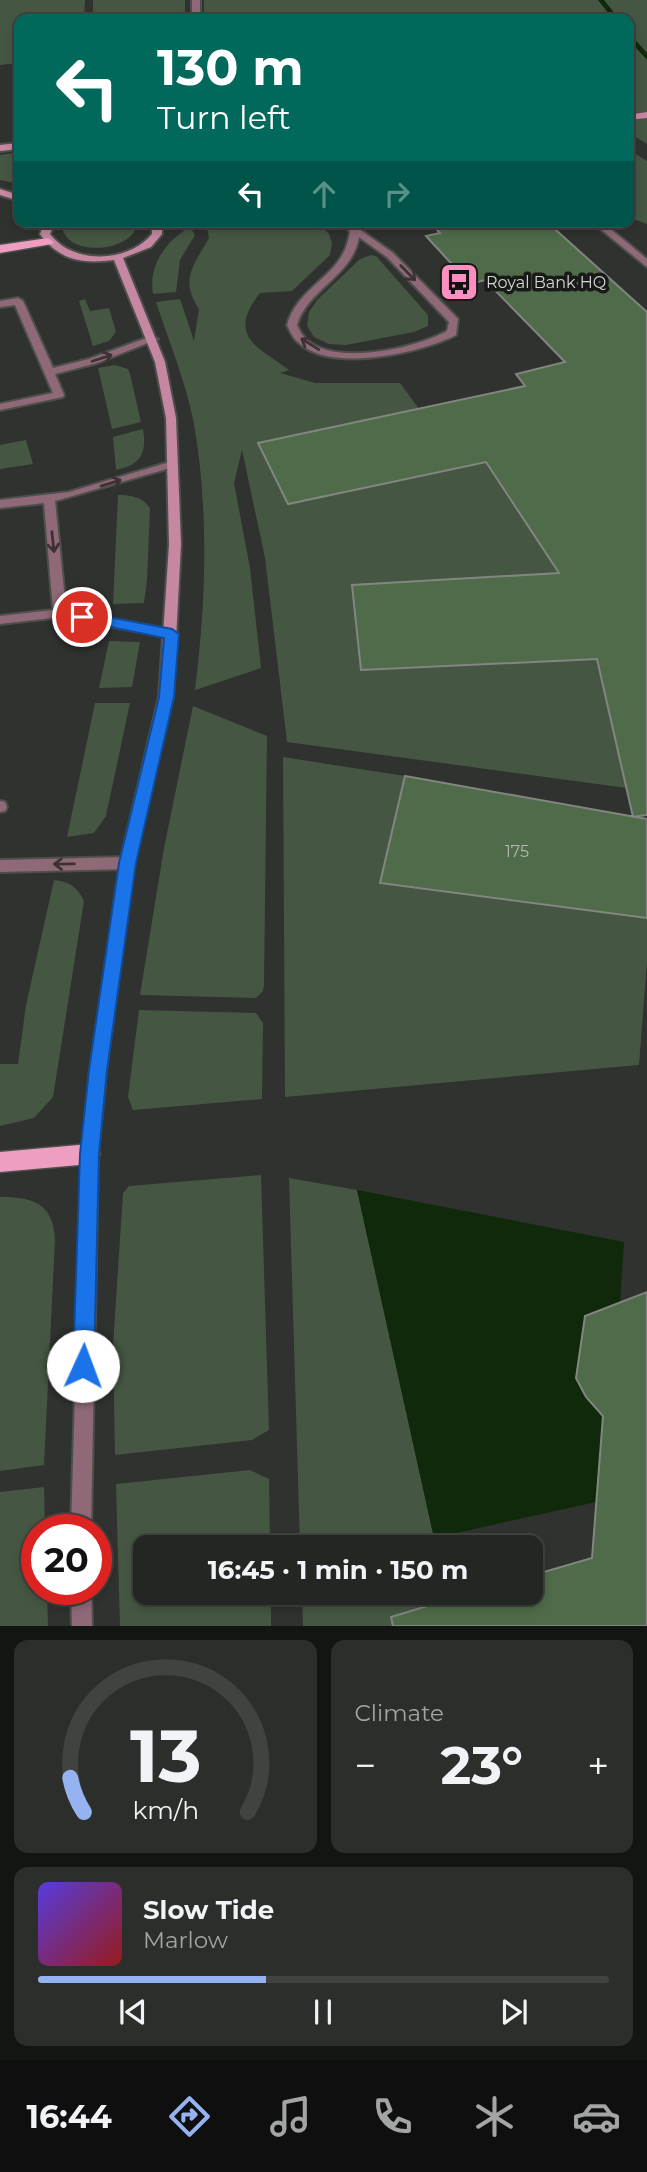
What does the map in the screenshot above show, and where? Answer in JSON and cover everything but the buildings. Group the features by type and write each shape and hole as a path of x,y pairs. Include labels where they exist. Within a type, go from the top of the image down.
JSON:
{"main road":[{"path":"0,249 48,242"},
{"path":"0,1162 90,1154"}],"street":[{"path":"48,228 45,234 48,242 56,250 84,259 118,257 148,245 157,236 159,228"},
{"path":"352,228 355,230 390,255 454,321 452,333 436,342 385,353 352,356 325,352 304,343 292,325 293,316 308,296 347,259 355,230"},
{"path":"603,228 647,264"},
{"path":"81,1514 90,1154 98,1070 127,863 166,697 172,634 175,544 171,418 160,362 118,257"},
{"path":"0,304 18,301 59,395 0,407"},
{"path":"50,372 93,361 153,339"},
{"path":"0,504 70,495 173,464"},
{"path":"49,499 60,613"},
{"path":"0,620 60,613 172,634"},
{"path":"0,866 127,863"},
{"path":"81,1605 82,1626"}],"shaded area":[{"path":"0,0 85,0 84,14 14,14 14,64 0,65"},
{"path":"93,0 185,0 185,14 93,14"},
{"path":"204,0 647,0 647,144 634,136 634,14 204,14"},
{"path":"14,153 14,183 0,180 0,155"},
{"path":"634,153 647,161 647,224 634,219"},
{"path":"135,228 125,241 101,248 77,244 68,239 63,230"},
{"path":"191,228 195,235 180,260 176,292 153,294 156,264 166,247"},
{"path":"207,228 323,228 332,243 330,255 292,291 260,293 246,320 250,339 289,370 280,373 315,383 400,383 419,409 258,443 288,503 486,462 544,550 600,540 620,570 352,585 361,670 597,659 627,788 287,742 265,558 242,450 234,483 250,568 261,668 195,690 202,624 204,557 199,457 187,393 156,302 180,299 194,341 199,309 189,280 194,264 209,238"},
{"path":"376,256 428,315 428,326 414,332 346,345 329,344 314,337 307,326 309,312 317,300 360,259"},
{"path":"85,299 90,311 109,308 116,332 109,341 93,346 79,301"},
{"path":"115,365 128,369 141,422 112,429 98,368"},
{"path":"143,429 144,445 140,457 131,465 116,470 113,437"},
{"path":"26,440 33,464 0,469 0,445"},
{"path":"118,495 136,497 150,508 144,603 113,604"},
{"path":"109,641 140,642 132,687 99,688"},
{"path":"95,703 130,703 106,816 94,833 67,837"},
{"path":"193,706 267,736 264,985 263,991 256,998 140,995 164,848"},
{"path":"283,757 405,776 380,883 647,918 647,962 639,1065 285,1097"},
{"path":"54,880 72,886 84,901 53,1097 34,1118 0,1126 0,1064 18,1064 26,1005"},
{"path":"139,1010 256,1013 263,1023 262,1099 133,1110 128,1097"},
{"path":"261,1175 269,1430 252,1440 115,1455 113,1346 123,1193 129,1186"},
{"path":"289,1178 357,1190 433,1535 300,1535"},
{"path":"357,1190 624,1242 620,1302 585,1316 576,1378 586,1397 603,1416 596,1502 448,1535 433,1535"},
{"path":"0,1197 22,1198 39,1204 50,1217 55,1239 44,1465 0,1471"},
{"path":"250,1470 269,1479 270,1535 133,1535 133,1605 271,1605 271,1626 120,1626 116,1484"},
{"path":"44,1487 45,1514 21,1514 21,1605 47,1605 48,1626 0,1626 0,1492"},
{"path":"302,1605 434,1605 438,1626 303,1626"}],"waterway":[{"path":"601,0 612,14"},
{"path":"634,42 647,58"}],"place":[{"name":"Royal Bank HQ","path":"459,282"}],"route":[{"path":"82,617 172,634 166,697 127,863 98,1070 90,1154 83,1366"}]}
